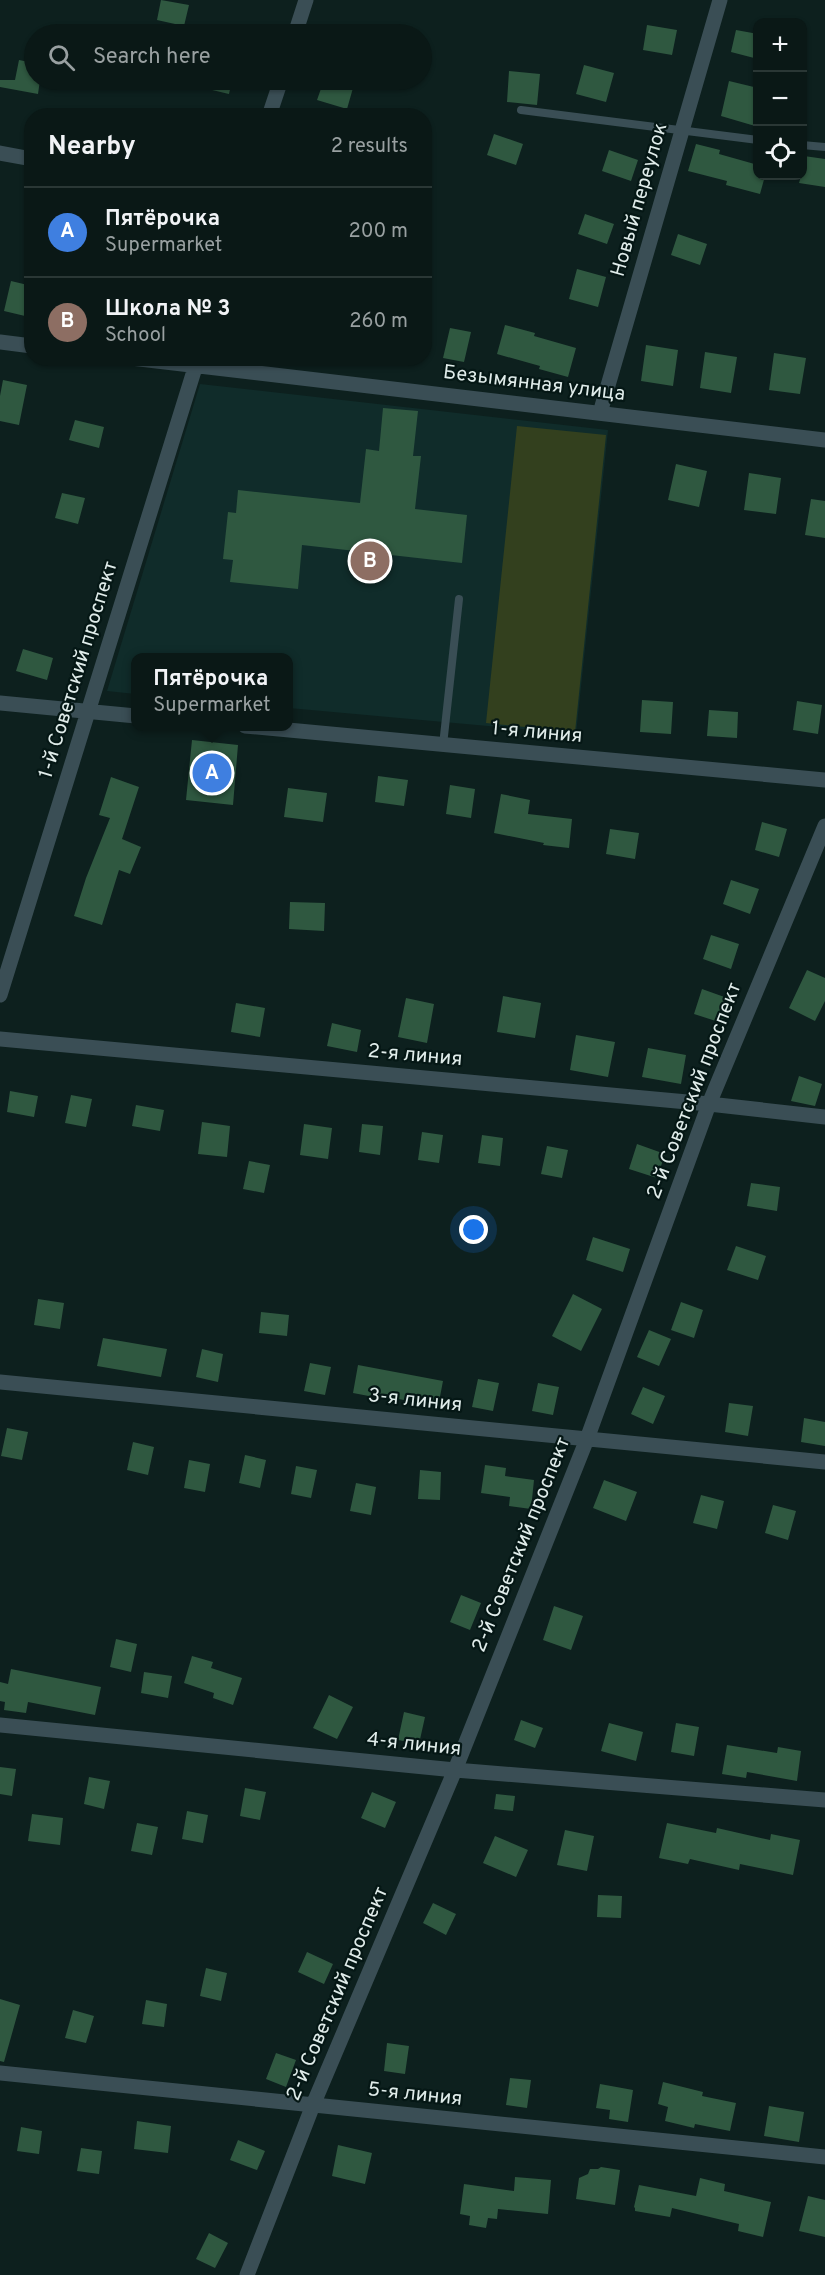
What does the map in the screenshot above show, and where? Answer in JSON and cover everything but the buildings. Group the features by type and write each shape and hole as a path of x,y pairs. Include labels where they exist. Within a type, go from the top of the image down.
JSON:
{"street":[{"path":"298,24 306,0"},
{"name":"Новый переулок","path":"600,412 720,0"},
{"path":"272,108 278,90"},
{"path":"0,153 24,158"},
{"path":"0,342 24,345"},
{"name":"1-й Советский проспект","path":"0,995 196,366"},
{"name":"Безымянная улица","path":"229,366 825,440"},
{"path":"0,703 131,716"},
{"name":"1-я линия","path":"293,731 825,780"},
{"name":"2-й Советский проспект","path":"247,2275 313,2105 455,1770 587,1439 709,1104 825,826"},
{"name":"2-я линия","path":"0,1039 709,1104 825,1117"},
{"name":"3-я линия","path":"0,1382 825,1462"},
{"name":"4-я линия","path":"0,1725 455,1770 825,1800"},
{"name":"5-я линия","path":"0,2073 825,2157"}],"lane":[{"path":"521,110 753,139"},
{"path":"807,145 825,147"},
{"path":"443,745 459,599"}],"shaded area":[{"path":"200,384 608,430 576,734 293,708 293,653 131,653 131,694 107,691"}],"green space":[{"path":"517,426 606,435 575,732 486,723"}],"place":[{"name":"Школа № 3","path":"370,561"},
{"name":"Пятёрочка","path":"212,773"}]}
